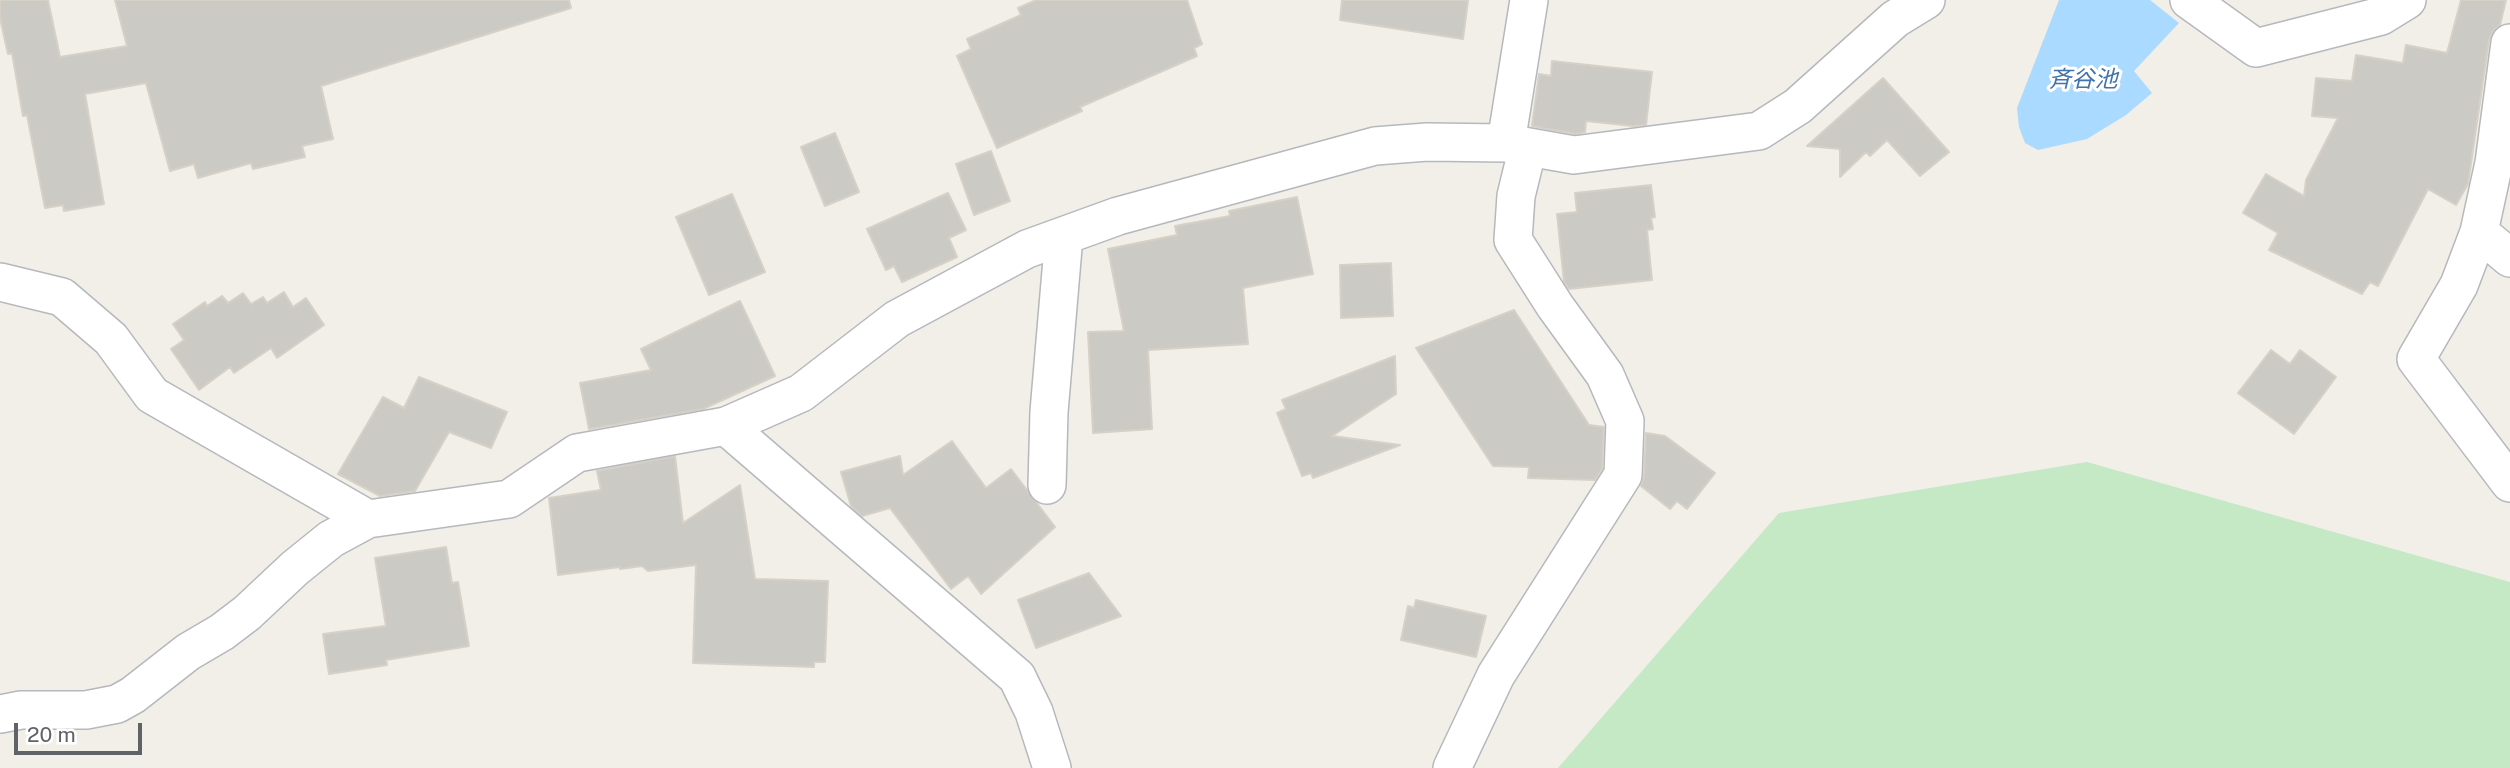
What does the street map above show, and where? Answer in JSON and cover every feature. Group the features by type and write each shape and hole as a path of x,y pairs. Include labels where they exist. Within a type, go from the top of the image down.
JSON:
{"street":[{"path":"1452,768 1496,675 1623,475 1625,421 1605,375 1555,306 1513,240 1517,145 1529,0"},
{"path":"0,714 21,710 86,710 117,704 247,613 331,539 368,519 509,499 577,453 726,426 802,393 897,319 1027,249 1118,216 1375,146 1427,142 1517,145 1574,155 1759,131 1798,106 1895,19 1926,0"},
{"path":"2189,0 2256,48 2381,16 2407,0"},
{"path":"2510,43 2494,163 2479,232 2459,285 2416,359 2510,484"},
{"path":"2479,232 2510,258"},
{"path":"1047,485 1049,412 1064,236"},
{"path":"0,282 62,297 111,339 152,396 368,519"},
{"path":"726,426 1017,677 1034,712 1052,768"}],"green space":[{"path":"2087,462 2510,582 2510,768 1558,768 1779,513"}],"water":[{"name":"斉谷池","path":"2059,0 2150,0 2179,23 2134,71 2152,93 2126,115 2087,139 2038,150 2025,143 2019,127 2017,108"}],"building":[{"path":"0,0 48,0 60,57 127,46 115,0 569,0 571,8 321,86 333,139 302,146 305,157 253,169 251,163 198,178 194,164 170,171 146,83 85,94 104,204 64,211 63,205 45,208 27,115 23,116 12,53 8,54 0,18"},
{"path":"1036,0 1187,0 1202,44 1194,48 1197,56 1080,107 1082,111 997,148 957,56 971,49 967,39 1021,15 1018,8"},
{"path":"1342,0 1468,0 1463,39 1340,20"},
{"path":"2461,0 2506,0 2500,25 2489,40 2468,184 2456,205 2428,189 2378,286 2370,282 2362,294 2269,250 2278,233 2243,213 2266,174 2304,196 2306,180 2338,118 2312,116 2316,78 2352,81 2356,55 2403,63 2406,45 2447,53"},
{"path":"1552,61 1652,72 1646,125 1586,121 1585,132 1576,134 1532,126 1539,74 1551,76"},
{"path":"1883,78 1949,152 1920,176 1887,140 1870,156 1866,152 1840,177 1840,149 1807,146"},
{"path":"835,133 859,192 825,206 801,147"},
{"path":"991,151 1010,201 974,215 956,164"},
{"path":"1651,185 1655,217 1651,218 1653,229 1647,230 1652,280 1569,289 1564,282 1557,214 1577,212 1575,193"},
{"path":"948,193 966,230 949,238 957,257 902,282 894,266 886,270 867,229"},
{"path":"732,194 765,272 709,295 676,217"},
{"path":"1297,197 1313,274 1243,288 1248,344 1148,350 1152,429 1093,433 1088,332 1124,331 1108,249 1177,235 1175,226 1230,216 1229,211"},
{"path":"1391,263 1393,316 1341,318 1340,265"},
{"path":"284,292 293,307 306,298 324,325 277,358 271,348 234,373 230,367 199,390 171,349 184,340 173,324 205,302 207,306 222,296 228,303 243,293 251,304 263,297 267,303"},
{"path":"740,301 775,376 703,409 589,429 580,383 651,370 641,349"},
{"path":"1514,310 1589,425 1604,427 1602,469 1595,480 1528,478 1529,467 1493,466 1416,348"},
{"path":"2271,350 2290,364 2300,350 2336,377 2294,434 2238,393"},
{"path":"1395,356 1396,394 1332,436 1400,445 1313,478 1311,473 1302,476 1277,413 1286,409 1282,400"},
{"path":"419,377 507,412 491,448 449,432 415,491 380,496 338,474 383,397 404,408"},
{"path":"1646,433 1665,436 1715,473 1687,509 1677,501 1670,509 1641,486"},
{"path":"952,441 986,488 1011,469 1055,527 981,594 968,576 951,589 890,508 862,516 851,506 841,472 900,456 903,475"},
{"path":"675,456 683,523 740,485 755,579 828,581 825,662 814,662 814,667 693,663 696,565 648,571 642,566 620,567 558,575 549,498 601,490 597,471"},
{"path":"446,547 452,583 458,582 469,646 386,660 387,665 329,674 323,634 386,626 375,558"},
{"path":"1089,573 1121,616 1036,648 1018,600"},
{"path":"1416,600 1486,616 1476,657 1401,640 1408,606 1414,608"}]}
